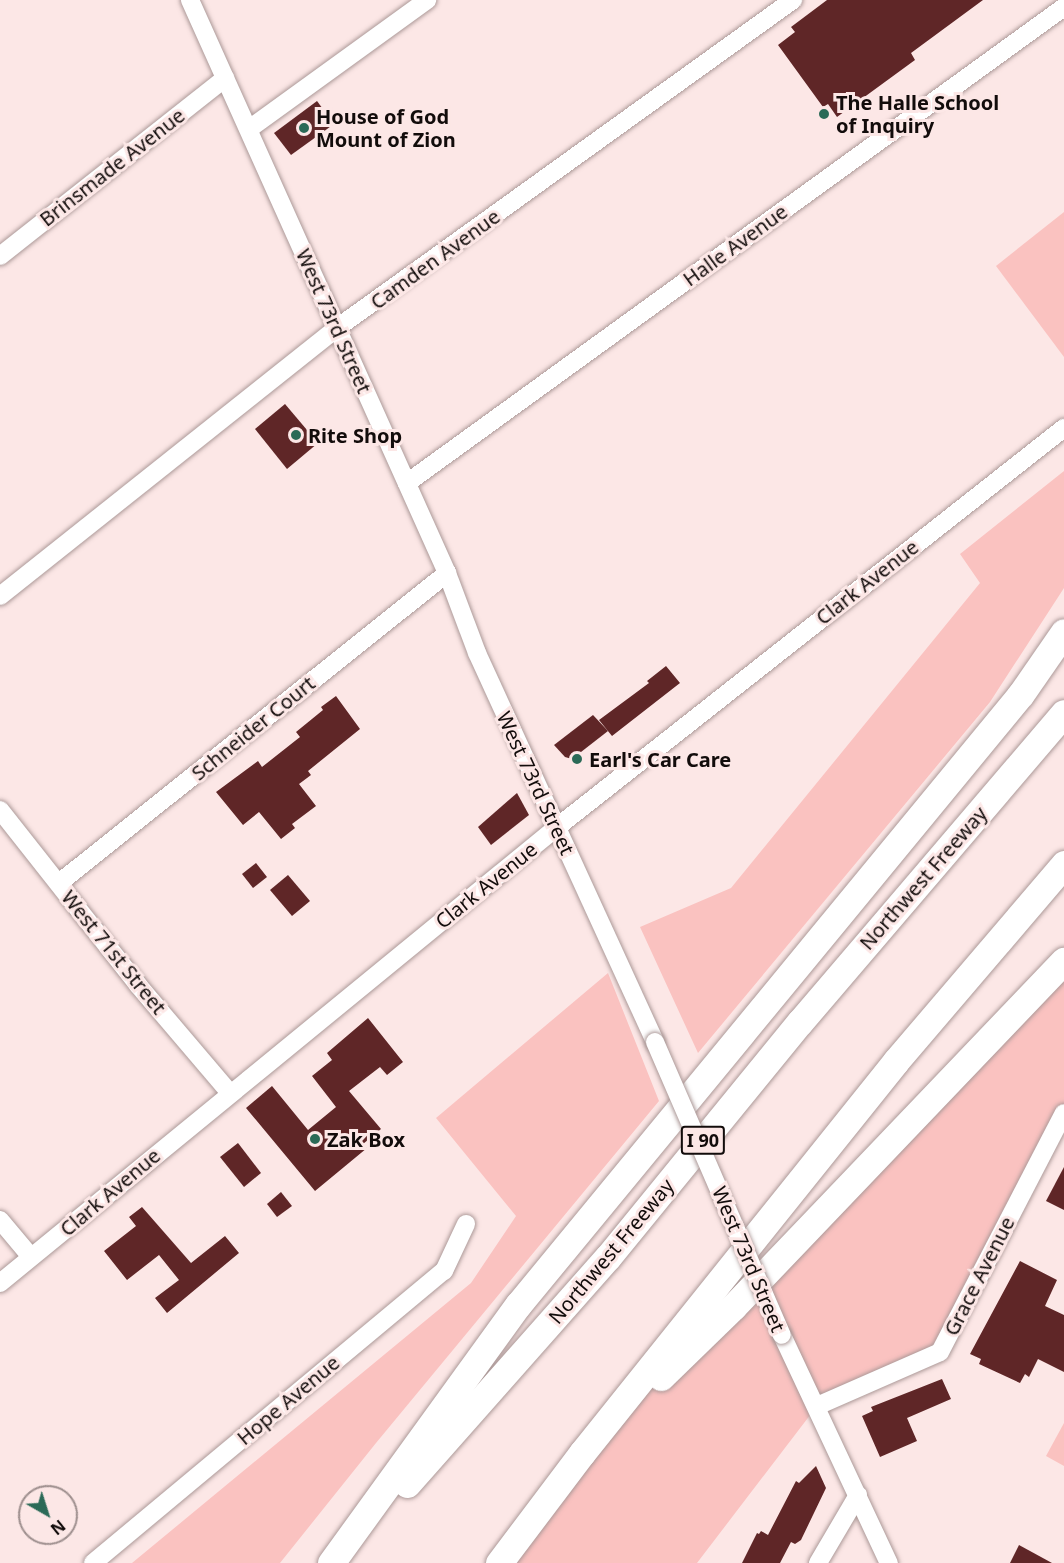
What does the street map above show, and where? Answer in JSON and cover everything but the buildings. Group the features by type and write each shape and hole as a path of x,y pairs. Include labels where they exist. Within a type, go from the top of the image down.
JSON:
{"highway":[{"path":"331,1563 518,1305 1021,694 1064,632"},
{"name":"Northwest Freeway","path":"337,1563 608,1257 800,1022 1064,713"},
{"path":"499,1563 582,1452 896,1061 1064,864"},
{"path":"582,1452 733,1307 1064,961"}],"street":[{"name":"West 73rd Street","path":"190,0 447,573 477,653 655,1042 782,1335 889,1563"},
{"path":"249,129 427,0"},
{"name":"Camden Avenue","path":"0,596 338,328 793,0"},
{"name":"Halle Avenue","path":"406,483 1064,7"},
{"name":"Brinsmade Avenue","path":"0,256 225,78"},
{"name":"Clark Avenue","path":"0,1283 556,828 1064,428"},
{"name":"Schneider Court","path":"58,883 447,573"},
{"name":"West 71st Street","path":"0,810 138,985 230,1093"},
{"name":"Grace Avenue","path":"817,1406 940,1352 1064,1113"},
{"path":"0,1220 31,1257"},
{"name":"Hope Avenue","path":"93,1563 444,1271 466,1224"},
{"path":"818,1563 858,1495"}],"shaded area":[{"path":"1064,212 1064,357 996,266"},
{"path":"1064,471 1064,588 990,702 698,1053 640,927 731,888 980,583 960,554"},
{"path":"1064,961 1064,1113 940,1352 817,1406 697,1563 499,1563 582,1453"},
{"path":"608,973 659,1101 376,1443 280,1563 132,1563 471,1283 516,1216 436,1118"},
{"path":"1064,1423 1064,1466 1046,1456"}],"place":[{"name":"The Halle School of Inquiry","path":"824,114"},
{"name":"House of God Mount of Zion","path":"304,128"},
{"name":"Rite Shop","path":"296,435"},
{"name":"Earl's Car Care","path":"577,759"},
{"name":"Zak Box","path":"315,1139"}]}
